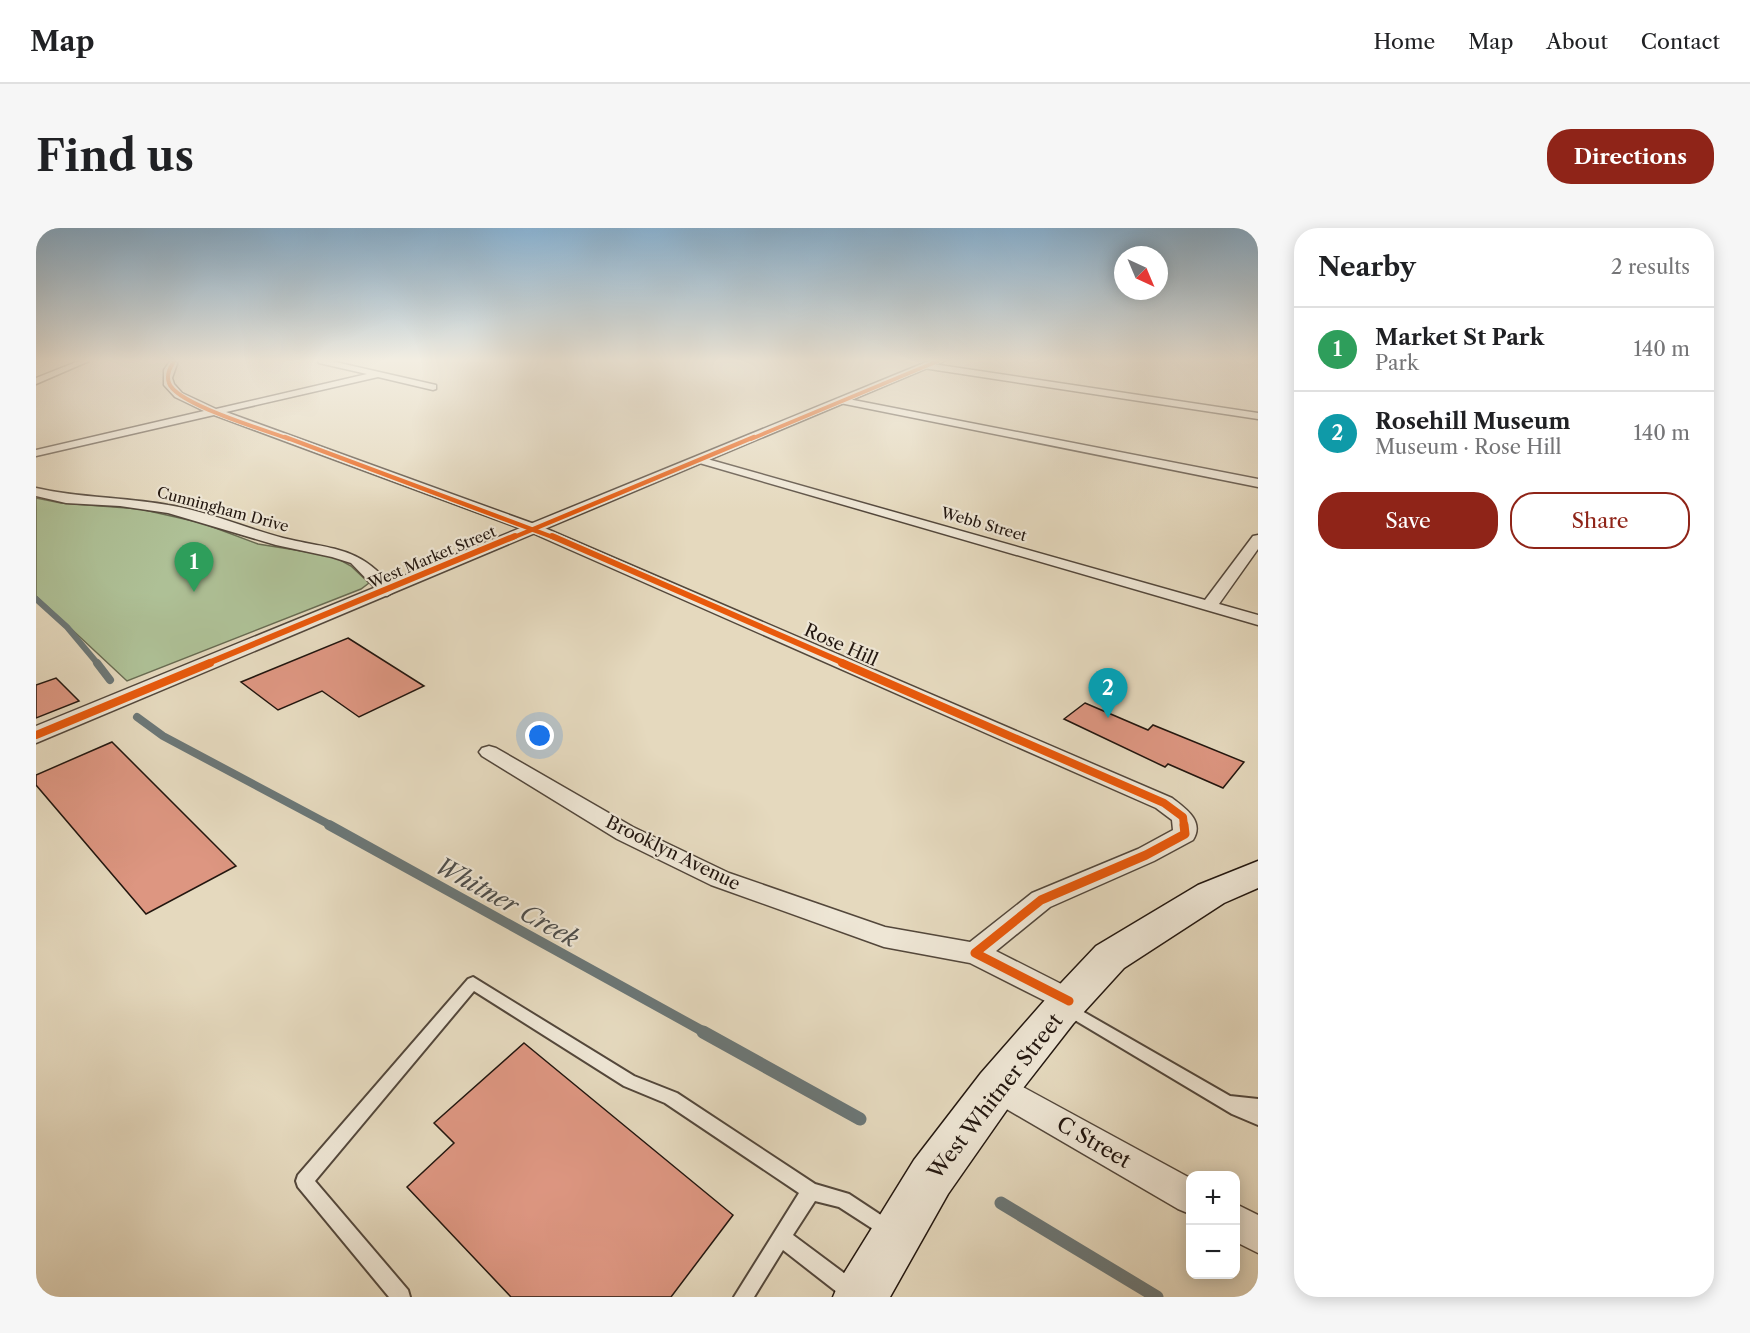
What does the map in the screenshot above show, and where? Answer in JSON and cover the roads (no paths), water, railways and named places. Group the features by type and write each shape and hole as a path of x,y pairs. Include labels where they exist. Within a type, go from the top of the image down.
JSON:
{"main road":[{"name":"West Whitner Street","path":"860,1297 931,1177 997,1087 1067,1004 1114,955 1210,894 1258,874"}],"street":[{"path":"36,453 221,411"},
{"name":"West Market Street","path":"36,735 819,411"},
{"path":"893,411 1258,483"},
{"path":"1227,411 1258,416"},
{"name":"Rose Hill","path":"216,412 535,529 1164,803 1183,817 1185,834 1162,844 1146,855 1041,900 975,953"},
{"name":"Webb Street","path":"700,460 1258,620"},
{"name":"Cunningham Drive","path":"36,492 66,499 120,502 170,509 281,542 336,553 356,560 387,591"},
{"path":"1209,606 1258,539"},
{"name":"Brooklyn Avenue","path":"489,752 625,833 720,879 884,937 975,953"},
{"path":"975,953 1067,1004"},
{"name":"C Street","path":"997,1087 1186,1194"},
{"path":"1240,1224 1258,1235"}],"lane":[{"path":"401,1297 304,1181 473,983 629,1082 671,1098 811,1191 843,1200 896,1235"},
{"path":"1067,1004 1223,1100 1258,1118"},
{"path":"1223,1100 1258,1106"},
{"path":"743,1297 811,1191"},
{"path":"782,1238 860,1297"}],"waterway":[{"name":"Whitner Creek","path":"36,599 67,627 98,664"},
{"name":"Whitner Creek","path":"97,663 110,680"},
{"name":"Whitner Creek","path":"137,717 163,736 332,826"},
{"name":"Whitner Creek","path":"329,825 706,1033"},
{"name":"Whitner Creek","path":"703,1032 860,1119"},
{"name":"Whitner Creek","path":"1001,1203 1157,1297"}],"place":[{"name":"Market St Park","path":"194,592"},
{"name":"Rosehill Museum","path":"1108,718"}]}
